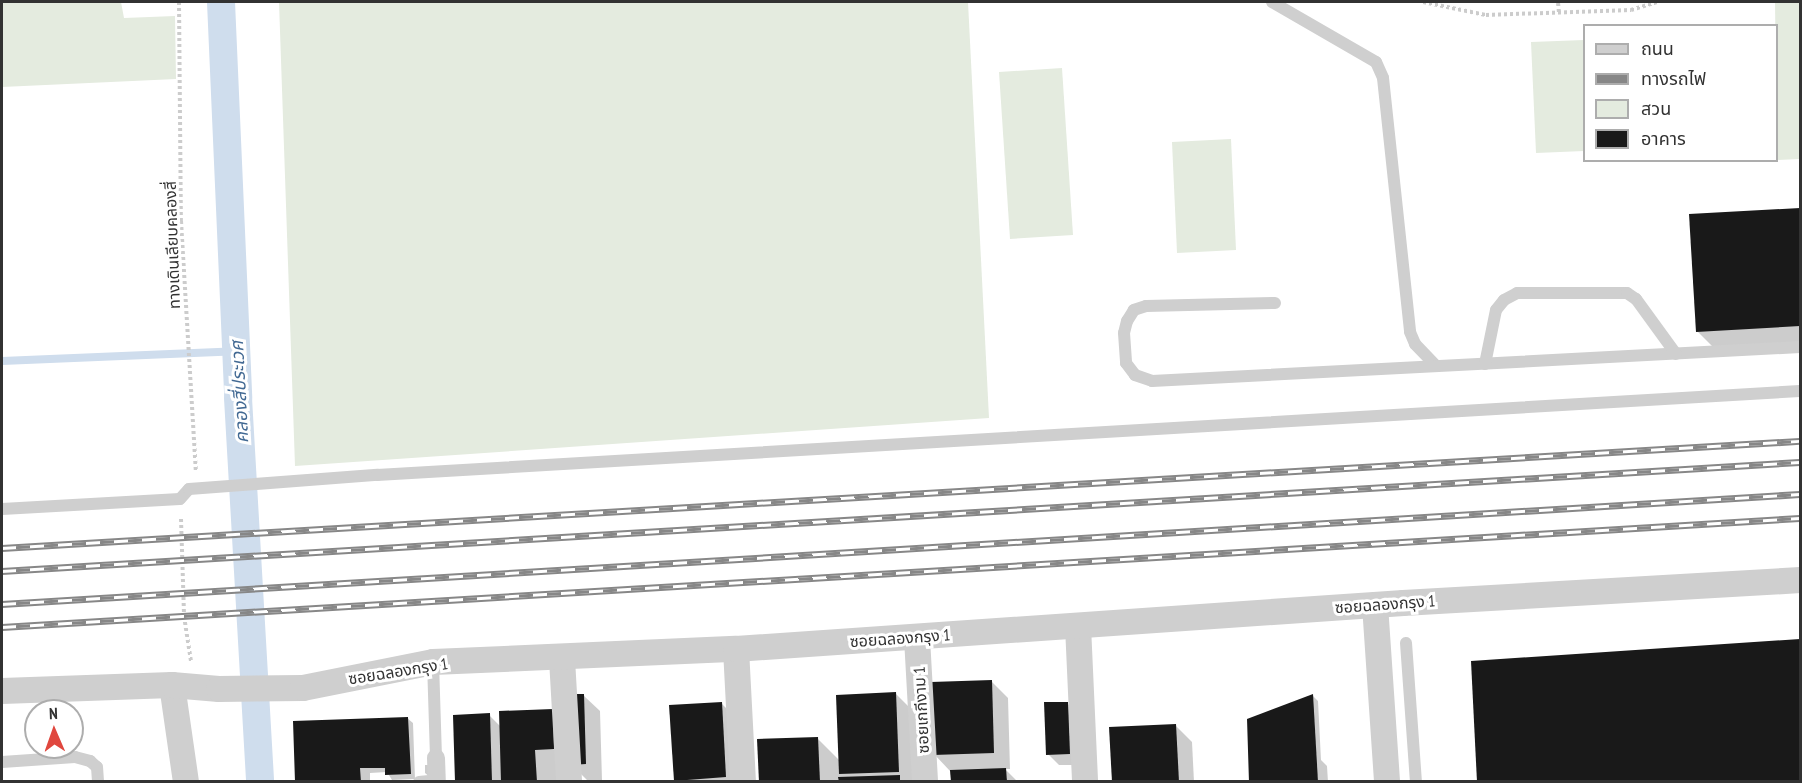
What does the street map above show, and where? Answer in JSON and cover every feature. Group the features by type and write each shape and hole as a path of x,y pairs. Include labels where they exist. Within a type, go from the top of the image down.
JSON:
{"street":[{"name":"ซอยฉลองกรุง 1","path":"2,691 196,687 303,688 433,662 562,659 735,649 1375,605 1800,580"},
{"path":"1375,605 1387,782"},
{"path":"1078,626 1085,782"},
{"name":"ซอยเกกีงาม 1","path":"917,638 925,782"},
{"path":"735,649 742,782"},
{"path":"562,659 569,782"},
{"path":"186,782 196,687"},
{"path":"431,781 436,758"}],"lane":[{"path":"1272,2 1376,62 1383,78 1410,332 1415,344 1436,366"},
{"path":"1485,364 1496,310 1504,300 1517,293 1627,293 1636,299 1676,354"},
{"path":"1275,303 1146,306 1134,310 1127,321 1124,333 1126,363 1135,375 1152,381 1800,347"},
{"path":"2,509 180,500 193,488 400,474 1800,392"},
{"path":"1406,643 1416,782"},
{"path":"433,662 436,758"},
{"path":"2,762 75,758 90,761 97,767 98,782"}],"path":[{"name":"ทางเดินเลียบคลองสี่","path":"179,2 181,221 193,488"},
{"path":"1423,2 1486,15 1631,10 1658,2"},
{"path":"1558,3 1559,13"},
{"path":"180,500 184,616 196,687"}],"green space":[{"path":"2,2 121,2 124,18 175,16 176,79 2,87"},
{"path":"279,2 968,2 989,418 295,466"},
{"path":"1775,2 1800,2 1800,159 1778,160 1778,24 1775,24"},
{"path":"1583,40 1583,151 1536,153 1531,42"},
{"path":"1062,68 1073,235 1010,239 999,72"},
{"path":"1231,139 1236,250 1177,253 1172,142"}],"building":[{"path":"1800,208 1800,326 1696,332 1689,214"},
{"path":"1800,639 1800,782 1477,782 1471,661"},
{"path":"992,680 994,753 933,755 931,682"},
{"path":"896,692 899,772 839,774 836,695"},
{"path":"568,694 584,694 586,764 571,765"},
{"path":"1313,694 1318,782 1249,782 1247,719"},
{"path":"722,702 726,777 674,781 669,705"},
{"path":"1044,702 1068,702 1070,754 1046,755"},
{"path":"553,709 554,749 535,750 537,782 501,782 499,711"},
{"path":"490,713 492,782 455,782 453,715"},
{"path":"408,717 411,774 385,775 385,768 360,768 361,782 295,782 293,721"},
{"path":"1176,724 1179,782 1112,782 1109,727"},
{"path":"818,737 820,782 759,782 757,739"},
{"path":"1006,768 1007,782 951,782 950,770"},
{"path":"900,775 900,782 839,782 838,777"}],"waterway":[{"name":"คลองสี่ประเวศ","path":"221,2 238,398 260,782"},
{"path":"2,361 236,351"}],"railway":[{"path":"2,548 1800,441"},
{"path":"2,571 1800,462"},
{"path":"2,604 1800,494"},
{"path":"2,627 1800,518"}]}
